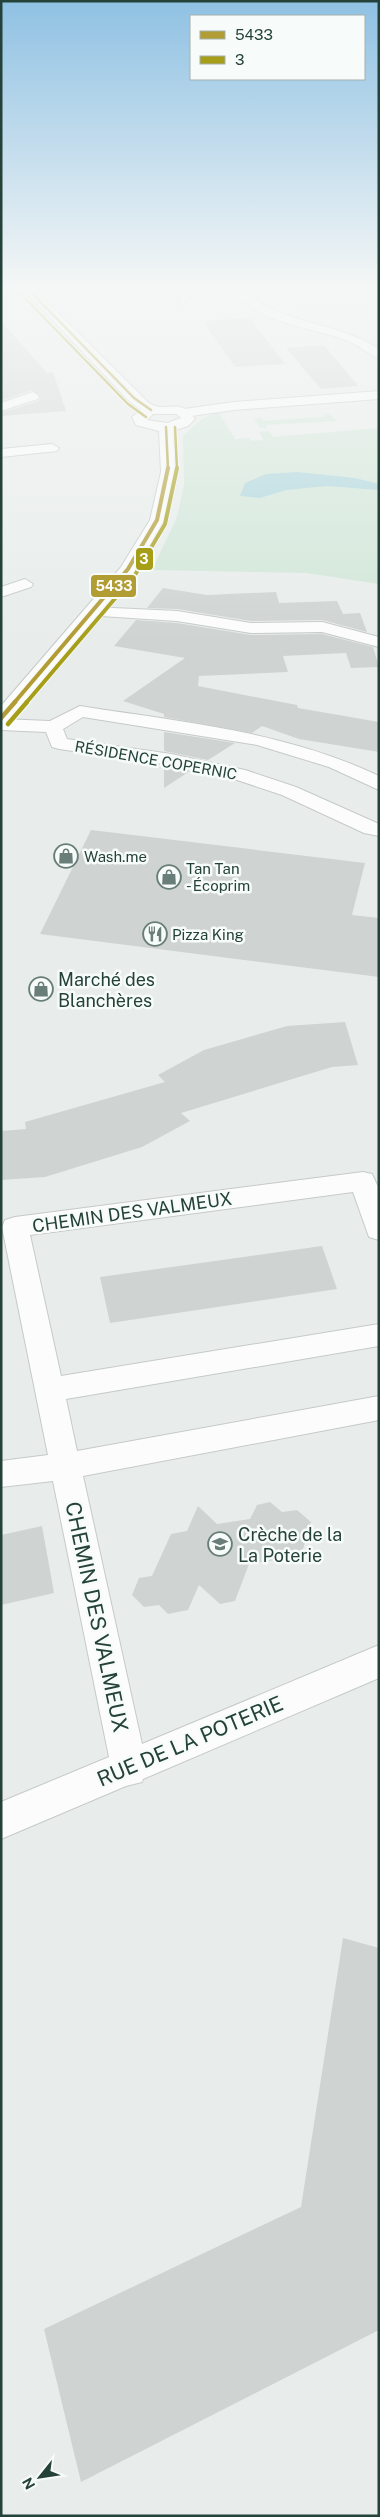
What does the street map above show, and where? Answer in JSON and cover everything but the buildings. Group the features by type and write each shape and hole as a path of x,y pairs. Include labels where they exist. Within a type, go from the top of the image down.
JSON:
{"street":[{"path":"143,404 151,410"},
{"path":"184,413 188,416 186,422 166,427 141,422 139,417 151,410 169,409 184,413 253,404"},
{"path":"1,718 128,569 158,520 168,472 166,427"},
{"path":"1,453 52,448"},
{"path":"1,592 25,584"},
{"path":"92,612 177,616 251,628 322,626 379,642"},
{"name":"RÉSIDENCE COPERNIC","path":"1,724 54,727 80,712 259,740 336,763 379,784"},
{"name":"RÉSIDENCE COPERNIC","path":"54,727 58,744 161,758 239,774 304,796 371,829 379,830"},
{"name":"CHEMIN DES VALMEUX","path":"129,1769 15,1227 363,1181 379,1230"},
{"path":"50,1390 379,1335"},
{"path":"1,1474 66,1466 379,1408"},
{"name":"RUE DE LA POTERIE","path":"1,1821 129,1769 184,1742 379,1661"}],"green space":[{"path":"218,412 235,439 249,438 251,441 264,440 259,432 269,431 273,437 379,428 379,584 306,573 152,570 177,517 184,485 183,436 202,419"},
{"path":"329,414 337,421 265,425 267,428 261,428 254,419 261,418 263,421 325,417 324,415"}],"water":[{"path":"297,472 355,478 379,484 379,490 327,486 286,490 260,498 240,496 245,483 266,474"}],"transit line":[{"name":"3","path":"129,404 146,417"},
{"name":"5433","path":"143,404 151,410"},
{"name":"5433","path":"1,718 128,569 157,520 168,472 166,427"},
{"name":"3","path":"8,724 135,575 165,524 177,473 175,427"}],"place":[{"name":"Wash.me","path":"66,856"},
{"name":"Tan Tan - Écoprim","path":"169,877"},
{"name":"Pizza King","path":"155,934"},
{"name":"Marché des Blanchères","path":"41,989"},
{"name":"Crèche de la La Poterie","path":"220,1544"}]}
